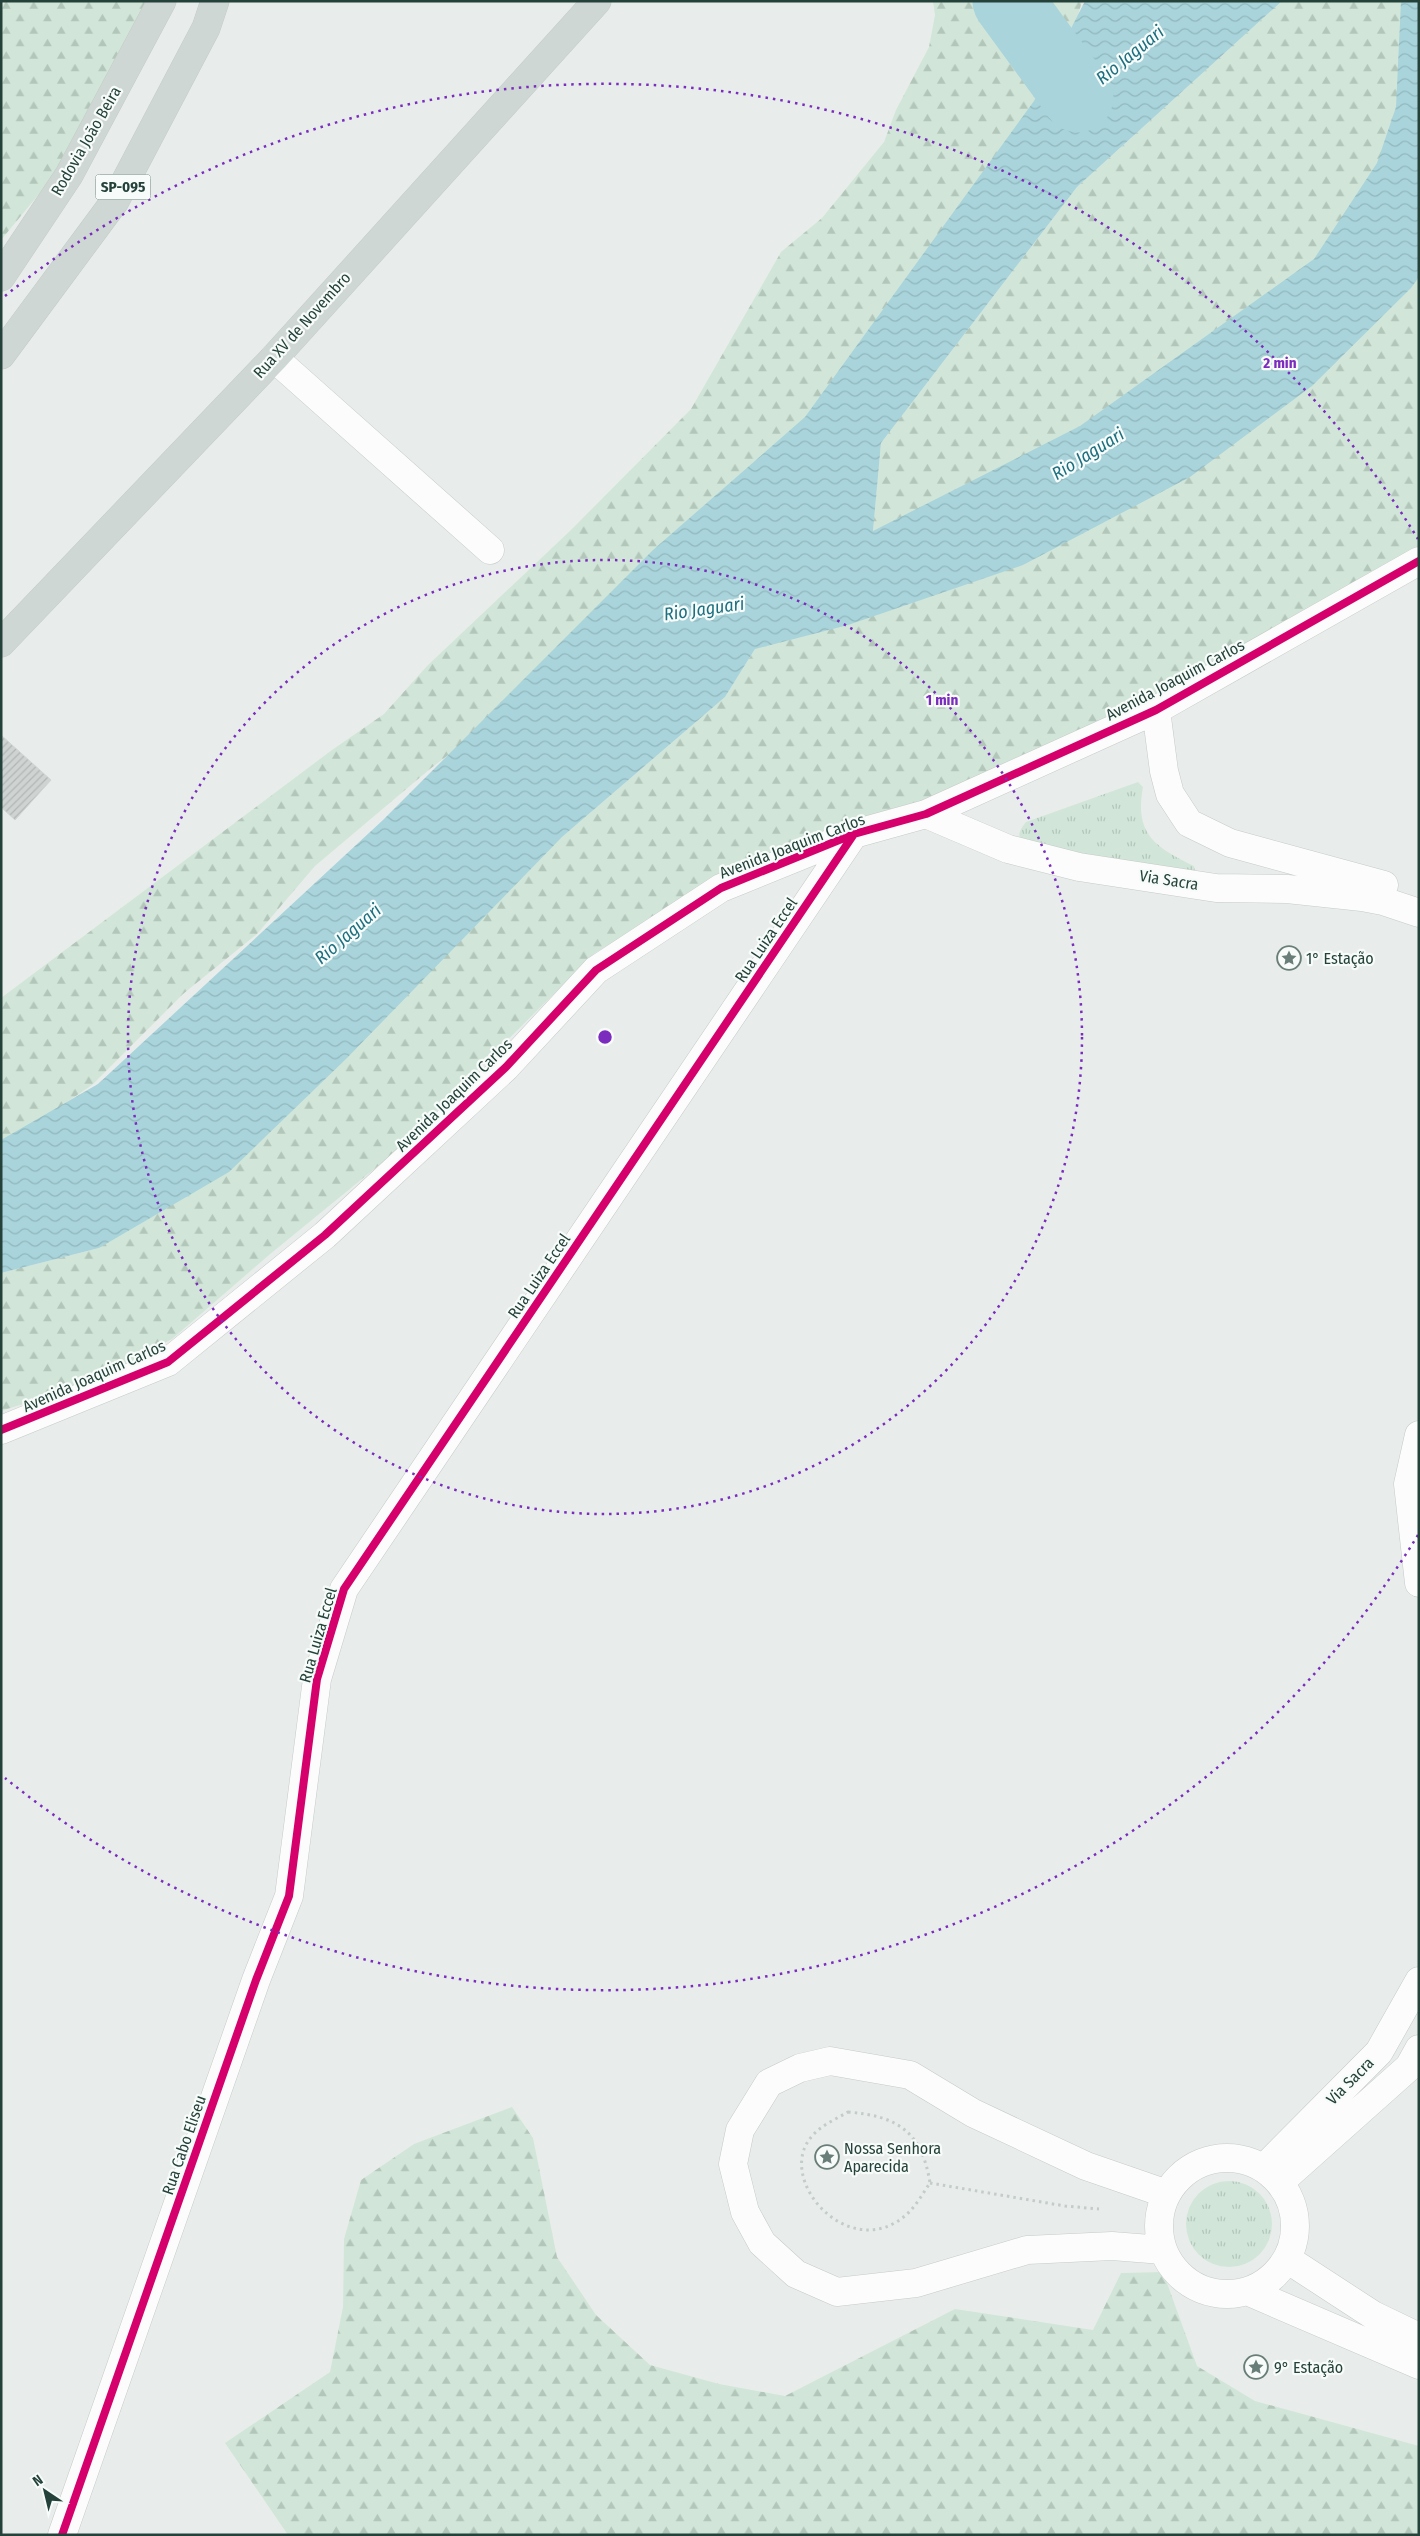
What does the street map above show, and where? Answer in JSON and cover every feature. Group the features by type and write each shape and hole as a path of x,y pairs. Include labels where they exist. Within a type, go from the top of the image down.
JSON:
{"main road":[{"name":"Rodovia João Beira","path":"1,277 69,176 162,1"},
{"name":"SP-095","path":"1,355 115,201 206,28 215,1"},
{"name":"Rua XV de Novembro","path":"1,643 274,358 597,1"}],"street":[{"path":"274,358 490,550"},
{"name":"Avenida Joaquim Carlos","path":"1,1430 168,1362 325,1235 506,1067 596,970 721,888 854,834 926,814 1156,710 1419,560"},
{"name":"Via Sacra","path":"1156,710 1164,771 1170,794 1189,823 1230,843 1364,888 1383,900 1419,913"},
{"name":"Via Sacra","path":"926,814 1008,849 1079,867 1216,888 1364,888 1419,896"},
{"name":"Rua Luiza Eccel","path":"308,1758 317,1680 344,1588 854,834"},
{"path":"1419,1435 1408,1484 1419,1582"},
{"name":"Rua Cabo Eliseu","path":"62,2535 256,1980 289,1896 308,1758"},
{"name":"Via Sacra","path":"1272,2175 1379,2052 1419,1981"},
{"name":"Via Sacra","path":"1272,2175 1409,2067 1419,2049"},
{"path":"1163,2250 1112,2246 1027,2250 916,2283 837,2292 796,2274 762,2243 745,2212 733,2164 740,2130 769,2083 800,2068 830,2061 910,2075 973,2113 1086,2166 1167,2194"},
{"path":"1221,2157 1243,2159 1272,2175 1291,2200 1296,2219 1294,2240 1287,2259 1276,2273 1263,2284 1247,2291 1226,2294 1206,2291 1188,2282 1172,2268 1163,2250 1159,2233 1160,2215 1167,2194 1181,2176 1200,2163 1221,2157"},
{"path":"1287,2259 1373,2315 1419,2337"},
{"path":"1247,2291 1419,2365"}],"path":[{"path":"848,2112 885,2118 909,2133 926,2160 930,2183 907,2214 891,2225 872,2230 854,2229 836,2222 821,2210 811,2194 802,2173 803,2153 812,2136 829,2122 848,2112"},
{"path":"930,2183 1065,2206 1102,2210"}],"green space":[{"path":"5,1 164,1 73,153 1,240 1,8"},
{"path":"933,1 1082,1 1057,93 822,434 530,692 430,769 315,866 257,934 183,994 92,1085 1,1147 1,998 332,750 384,714 427,666 572,529 691,409 781,252 822,218 884,142 896,110 929,47 935,15"},
{"path":"1282,1 1419,1 1419,551 1125,718 990,776 715,880 595,953 395,1152 269,1255 172,1339 124,1365 61,1392 1,1411 1,1273 99,1248 562,837 725,697 755,649 873,531 881,443 1077,187"},
{"path":"1138,782 1143,787 1141,803 1145,828 1159,845 1194,866 1195,872 1039,848 1024,842 1019,836 1026,822"},
{"path":"512,2107 533,2138 557,2257 596,2315 650,2365 719,2384 785,2396 955,2309 1093,2330 1121,2273 1163,2272 1197,2366 1255,2401 1419,2446 1419,2535 288,2535 225,2443 330,2372 343,2307 344,2239 361,2180 414,2144"},
{"path":"1221,2181 1237,2181 1246,2184 1260,2193 1269,2207 1272,2224 1269,2241 1260,2255 1246,2264 1237,2267 1221,2267 1205,2260 1193,2248 1186,2232 1186,2216 1193,2200 1205,2188"}],"water":[{"name":"Rio Jaguari","path":"1085,1 1282,1 1077,187 881,443 873,531 1080,426 1314,259 1377,163 1396,107 1401,1 1419,1 1419,277 1411,288 1312,386 1190,477 1023,565 848,625 755,649 725,697 562,837 347,1058 229,1172 99,1248 1,1273 1,1140 98,1084 383,820 653,550 805,417 1034,101"}],"building":[{"path":"1,735 51,780 15,820 1,807"}],"waterway":[{"path":"1008,1 1078,97"}],"cycle path":[{"path":"1,1430 168,1362 325,1235 506,1067 596,970 721,888 854,834 926,814 1156,710 1419,561"},
{"path":"62,2535 256,1980 289,1896 317,1679 344,1589 854,834"}],"place":[{"name":"1° Estação","path":"1289,958"},
{"name":"Nossa Senhora Aparecida","path":"827,2157"},
{"name":"9° Estação","path":"1256,2367"}]}
